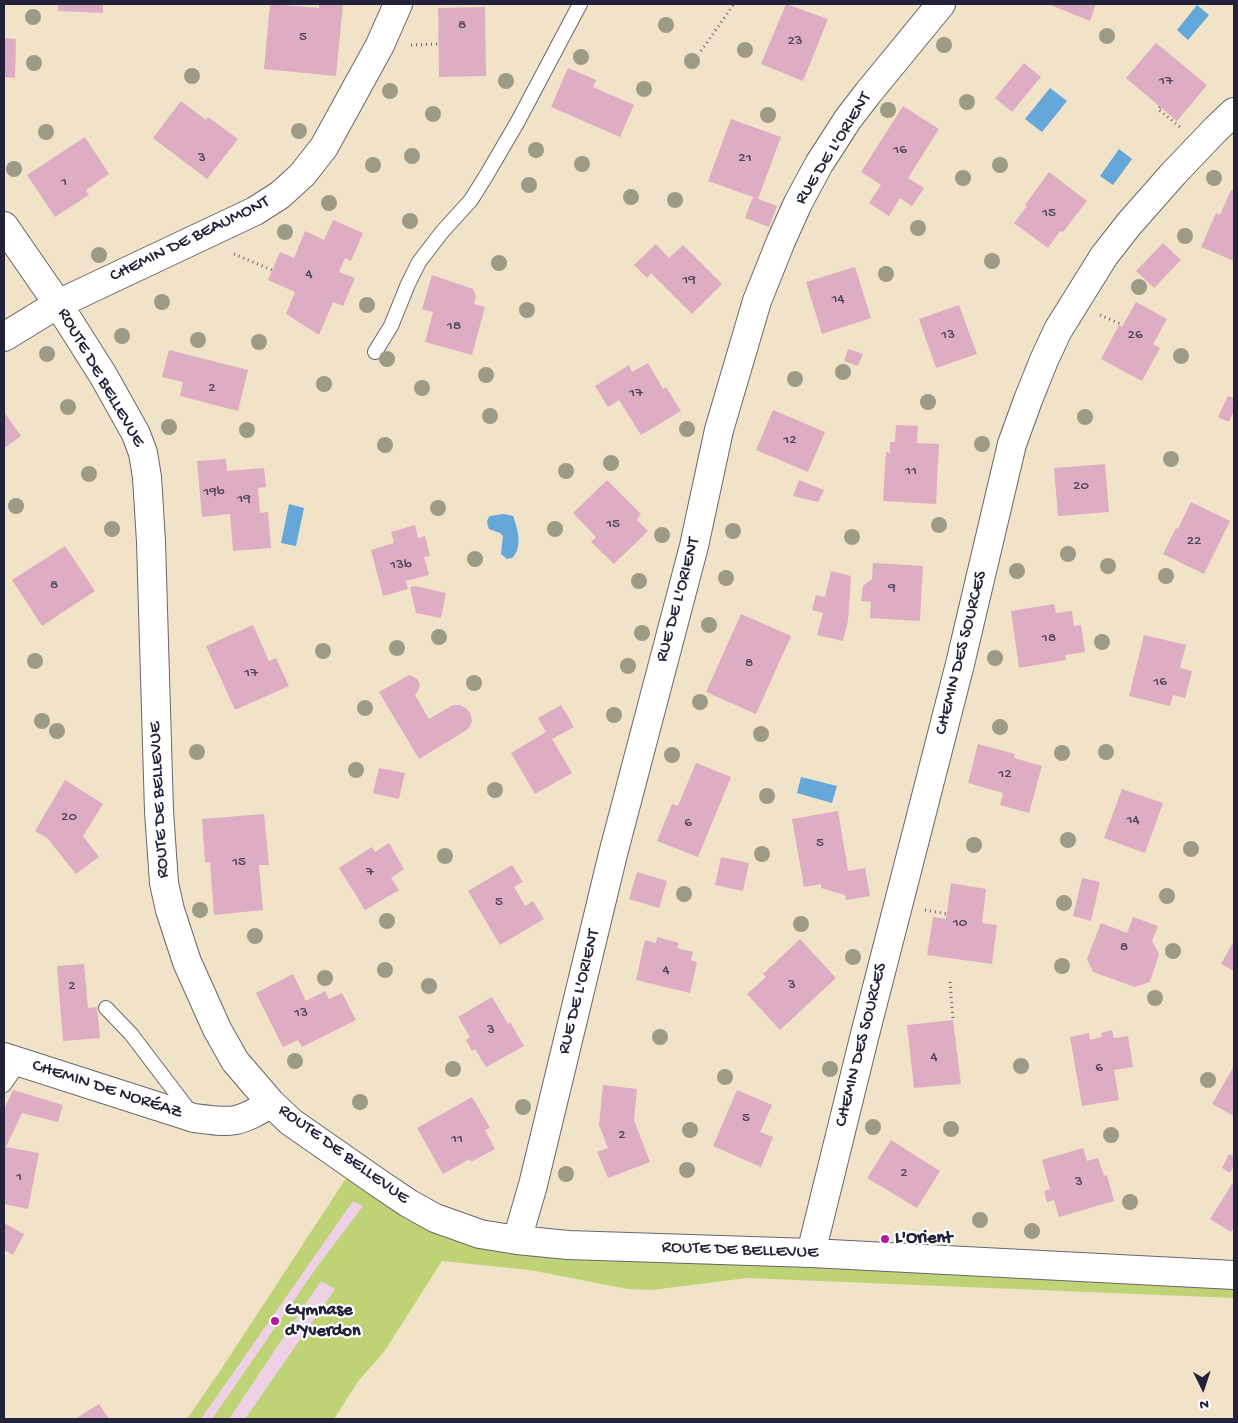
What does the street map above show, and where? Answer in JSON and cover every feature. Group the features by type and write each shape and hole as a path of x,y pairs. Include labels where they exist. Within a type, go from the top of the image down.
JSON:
{"street":[{"name":"CHEMIN DE BEAUMONT","path":"4,337 58,304 255,210 280,195 302,175 324,147 380,45 398,4"},
{"name":"RUE DE L'ORIENT","path":"517,1240 533,1185 618,835 694,546 719,430 758,301 795,210 819,164 848,119 941,4"},
{"name":"CHEMIN DES SOURCES","path":"811,1253 960,664 1012,444 1028,400 1058,330 1104,256 1129,224 1174,173 1234,112"},
{"name":"ROUTE DE BELLEVUE","path":"4,226 58,304 103,375 144,452 148,477 158,810 164,883 170,910 187,962 217,1029 235,1061 271,1103 291,1122 408,1203 435,1218 480,1234 517,1240 568,1244 811,1253 1234,1274"},
{"name":"CHEMIN DE NORÉAZ","path":"12,1060 194,1118 225,1122 238,1120 254,1114 271,1103"}],"lane":[{"path":"375,352 391,326 419,262 470,200 486,176 517,124 580,4"},
{"name":"CHEMIN DE NORÉAZ","path":"106,1008 131,1034 194,1118"},
{"name":"CHEMIN DE NORÉAZ","path":"4,1085 12,1060"}],"path":[{"path":"701,51 734,4"},
{"path":"1160,107 1158,109 1183,130"},
{"path":"950,982 953,1020"}],"shaded area":[{"name":"Gymnase d'Yverdon","path":"353,1200 364,1206 314,1271 212,1419 201,1419"},
{"name":"Gymnase d'Yverdon","path":"321,1281 335,1289 245,1419 229,1419"}],"green space":[{"path":"354,1166 480,1234 1234,1275 1234,1298 747,1278 652,1290 627,1289 530,1270 442,1261 384,1352 359,1380 334,1419 245,1419 335,1289 321,1281 229,1419 212,1419 314,1271 363,1206 353,1201 201,1419 187,1419"}],"water":[{"path":"1197,5 1209,15 1188,40 1177,30"},
{"path":"1050,88 1067,101 1042,132 1025,119"},
{"path":"1119,149 1132,159 1113,185 1100,176"},
{"path":"289,504 304,508 296,546 281,543"},
{"path":"504,514 513,516 518,538 518,549 512,558 507,559 501,554 503,536 489,529 487,522 490,516"},
{"path":"801,777 837,786 832,803 797,793"}],"building":[{"path":"58,4 103,4 103,13 58,11"},
{"path":"270,4 319,8 319,4 343,4 336,76 264,69"},
{"path":"786,4 828,19 803,81 761,64"},
{"path":"1048,4 1096,4 1090,21"},
{"path":"485,7 486,76 439,77 438,8"},
{"path":"4,38 16,39 15,78 4,77"},
{"path":"1156,43 1207,85 1177,121 1126,78"},
{"path":"1024,63 1041,77 1012,112 995,98"},
{"path":"568,68 596,80 593,87 634,105 620,137 551,107"},
{"path":"181,101 206,120 208,117 238,139 207,179 153,138"},
{"path":"903,106 939,129 908,178 924,188 912,206 900,198 889,216 869,203 881,185 861,172"},
{"path":"731,119 781,137 758,199 777,206 769,227 745,218 753,197 708,181"},
{"path":"85,137 109,174 86,190 89,195 55,217 27,175"},
{"path":"1049,172 1087,201 1063,232 1060,231 1048,248 1014,223"},
{"path":"1231,190 1234,191 1234,261 1201,247 1216,213 1220,215"},
{"path":"333,220 363,233 351,261 345,258 339,272 355,278 343,306 333,302 319,335 286,314 295,292 268,280 280,252 294,258 305,231 324,240"},
{"path":"1163,243 1181,260 1154,288 1136,271"},
{"path":"656,244 669,258 683,245 722,284 692,314 651,273 647,278 634,265"},
{"path":"855,267 871,318 822,334 806,282"},
{"path":"432,275 473,289 476,297 474,304 485,307 472,355 425,342 433,312 422,309"},
{"path":"1136,302 1167,319 1153,344 1160,348 1142,381 1101,359 1119,325 1122,327"},
{"path":"959,305 977,354 936,368 919,319"},
{"path":"848,349 863,354 858,366 844,361"},
{"path":"169,350 248,370 238,411 180,396 183,382 162,377"},
{"path":"648,363 663,389 666,387 681,411 641,435 619,400 608,407 595,386 629,365 632,372"},
{"path":"1228,396 1234,398 1234,411 1229,422 1218,417"},
{"path":"773,410 825,432 808,472 756,450"},
{"path":"4,412 21,436 4,448"},
{"path":"896,425 918,426 917,443 939,444 936,504 883,501 886,452 890,453 890,442 895,442"},
{"path":"226,459 227,471 264,468 266,487 258,488 260,513 268,512 271,548 233,551 230,514 202,517 197,461"},
{"path":"1105,464 1109,512 1058,516 1054,468"},
{"path":"607,480 641,514 637,520 648,531 614,564 591,542 596,537 573,513"},
{"path":"799,480 824,490 818,502 793,496"},
{"path":"1191,502 1230,521 1204,574 1163,554"},
{"path":"415,525 418,538 425,536 430,556 424,557 429,575 406,581 408,589 383,596 371,550 394,543 391,532"},
{"path":"65,546 95,591 42,626 12,580"},
{"path":"873,563 923,566 920,621 870,618 871,602 861,601 863,586 872,579"},
{"path":"831,571 851,576 848,621 843,641 817,635 823,613 812,610 816,595 825,597"},
{"path":"416,586 446,593 441,618 416,613 410,587"},
{"path":"1054,604 1056,613 1072,611 1074,626 1081,625 1085,652 1065,655 1066,660 1019,668 1011,611"},
{"path":"741,614 791,636 756,714 706,692"},
{"path":"253,625 269,661 276,658 289,686 235,710 206,646"},
{"path":"1144,635 1186,645 1180,668 1192,671 1185,698 1173,695 1170,706 1129,696"},
{"path":"409,675 418,680 420,685 415,695 429,719 453,705 460,705 470,713 472,721 469,728 419,759 379,692"},
{"path":"561,705 574,727 552,739 572,773 535,794 511,753 546,732 538,718"},
{"path":"978,744 1015,754 1014,758 1042,766 1029,813 1000,805 1003,793 968,783"},
{"path":"696,763 731,777 698,857 657,841 672,804 678,806"},
{"path":"379,768 405,773 399,799 373,793"},
{"path":"65,780 103,804 83,836 99,857 76,874 47,838 35,831"},
{"path":"1122,789 1163,803 1145,853 1104,838"},
{"path":"838,811 848,871 865,868 870,896 846,900 845,895 821,888 821,884 804,887 792,819"},
{"path":"264,814 269,865 259,865 263,910 214,915 210,862 205,862 202,819"},
{"path":"389,843 404,869 391,878 399,890 365,910 339,868 372,847 375,852"},
{"path":"721,857 749,863 743,891 715,885"},
{"path":"512,865 523,882 514,887 525,906 533,901 544,919 500,945 468,891"},
{"path":"637,872 667,881 659,908 629,899"},
{"path":"1082,878 1100,882 1091,921 1073,916"},
{"path":"951,883 986,889 982,923 997,925 992,964 927,955 933,917 946,919"},
{"path":"1133,917 1158,926 1152,941 1159,954 1150,982 1135,987 1093,972 1087,959 1101,923 1127,933"},
{"path":"657,937 679,943 677,948 693,952 691,960 697,962 690,993 636,980 645,940 656,943"},
{"path":"800,939 836,978 780,1030 747,994 766,977 763,974"},
{"path":"1234,941 1234,971 1221,964"},
{"path":"84,964 88,1008 97,1007 100,1038 63,1041 57,966"},
{"path":"293,974 306,1001 325,991 329,999 342,993 356,1020 302,1047 298,1040 283,1047 256,993"},
{"path":"492,997 524,1046 486,1067 475,1049 472,1051 466,1040 470,1037 458,1017"},
{"path":"953,1020 961,1084 914,1088 907,1025"},
{"path":"1112,1030 1114,1038 1128,1036 1133,1067 1114,1070 1119,1100 1082,1106 1070,1037 1089,1033 1090,1040 1102,1037 1101,1033"},
{"path":"1234,1066 1234,1116 1212,1104"},
{"path":"603,1085 637,1089 634,1120 650,1162 608,1178 597,1152 608,1148 599,1125"},
{"path":"13,1090 63,1105 58,1122 22,1113 6,1147 39,1153 28,1209 4,1204 4,1109"},
{"path":"737,1090 772,1105 760,1132 773,1137 761,1167 713,1146"},
{"path":"472,1097 490,1128 485,1130 495,1149 471,1162 470,1159 443,1174 417,1128"},
{"path":"891,1140 940,1171 917,1208 867,1178"},
{"path":"1083,1148 1087,1161 1098,1158 1104,1176 1107,1175 1114,1201 1059,1217 1054,1200 1047,1202 1044,1191 1050,1189 1042,1160"},
{"path":"1229,1154 1234,1157 1234,1166 1230,1173 1222,1168"},
{"path":"1234,1181 1234,1227 1231,1232 1210,1219"},
{"path":"4,1223 24,1234 13,1255 4,1250"},
{"path":"99,1404 109,1419 75,1419"}],"place":[{"name":"L'Orient","path":"885,1239"},
{"name":"Gymnase d'Yverdon","path":"275,1321"}]}
